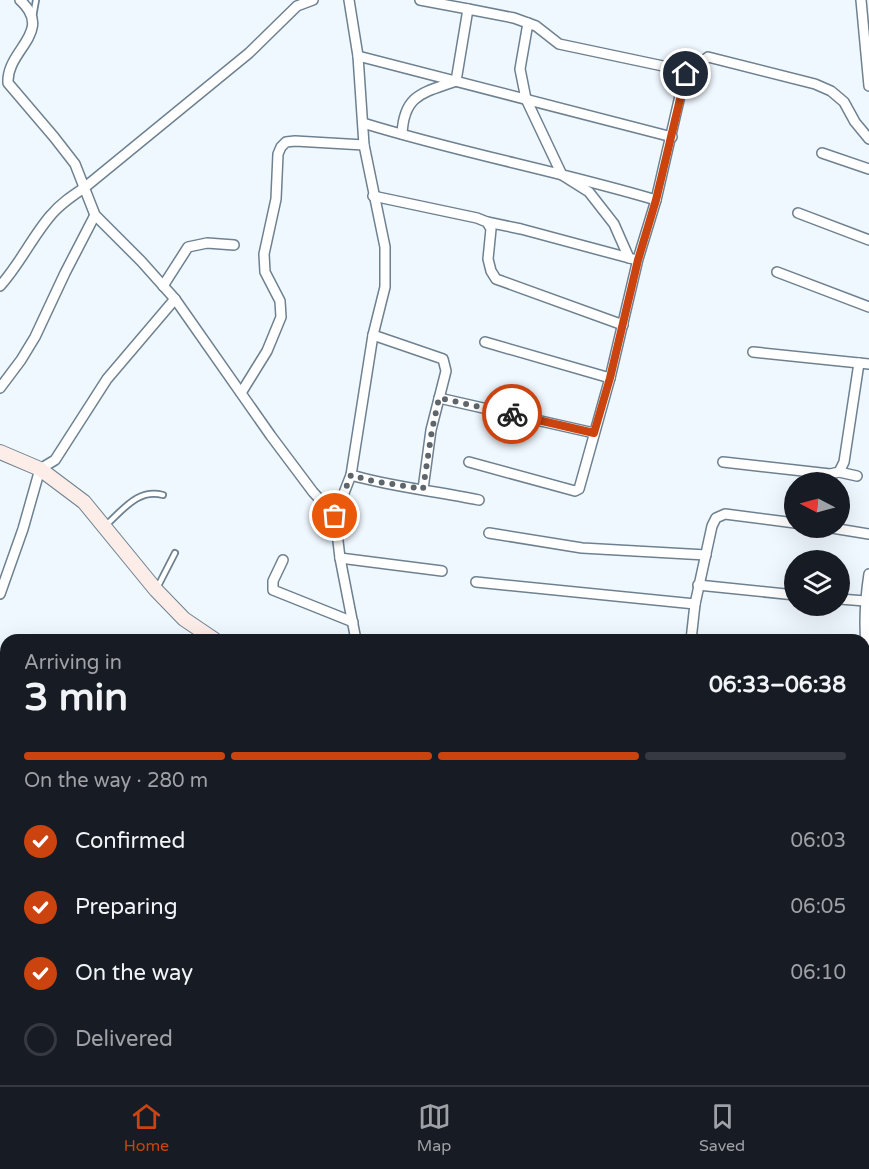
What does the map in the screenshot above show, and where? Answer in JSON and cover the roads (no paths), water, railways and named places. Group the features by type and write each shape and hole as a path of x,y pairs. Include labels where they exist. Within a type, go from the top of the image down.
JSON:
{"street":[{"path":"20,0 33,16 31,32 11,66 7,76 8,83 75,164 95,215 176,299 313,492 335,516"},
{"path":"0,286 51,215 63,203 249,53 297,6 313,0"},
{"path":"349,0 358,56 364,145 385,247 385,287 373,335 351,475 335,516 340,558 355,634"},
{"path":"420,0 472,6 536,26 559,44 663,66 686,74"},
{"path":"861,0 869,86"},
{"path":"456,81 472,6"},
{"path":"528,23 520,69 526,99 562,175 589,192 614,224 633,259"},
{"path":"358,56 672,137"},
{"path":"469,462 575,490 579,489 623,325 633,259 656,200 686,74 708,57 815,84 831,91 844,102 855,122 869,140"},
{"path":"402,134 402,123 408,104 417,97 456,81"},
{"path":"363,123 611,186 656,200"},
{"path":"241,393 267,351 281,317 280,301 265,272 264,254 276,200 278,154 281,147 286,142 295,141 364,145"},
{"path":"822,153 869,169"},
{"path":"373,196 477,218 633,259"},
{"path":"798,213 869,240"},
{"path":"0,388 35,337 95,215"},
{"path":"487,222 491,229 488,259 490,271 496,279 623,325"},
{"path":"163,286 188,247 207,243 234,245"},
{"path":"777,272 869,307"},
{"path":"0,594 23,529 40,469 55,460 107,379 176,299"},
{"path":"373,335 443,359 446,370 432,430 423,489"},
{"path":"485,342 610,378"},
{"path":"753,352 864,363 844,462 839,472"},
{"path":"439,398 594,433"},
{"path":"0,452 40,469 84,502 156,590 184,619 206,634"},
{"path":"723,462 812,472"},
{"path":"850,474 857,476"},
{"path":"351,475 479,500"},
{"path":"692,634 698,585 716,518 725,514 784,522"},
{"path":"850,531 869,534"},
{"path":"489,533 582,548 706,555"},
{"path":"340,558 442,571"},
{"path":"284,560 273,581 273,590 353,622"},
{"path":"864,634 865,601 869,574"},
{"path":"476,582 695,604"},
{"path":"698,585 784,594"},
{"path":"850,600 865,601"}],"lane":[{"path":"33,16 36,0"},
{"path":"105,526 146,492 163,495"},
{"path":"156,590 175,553"}]}
